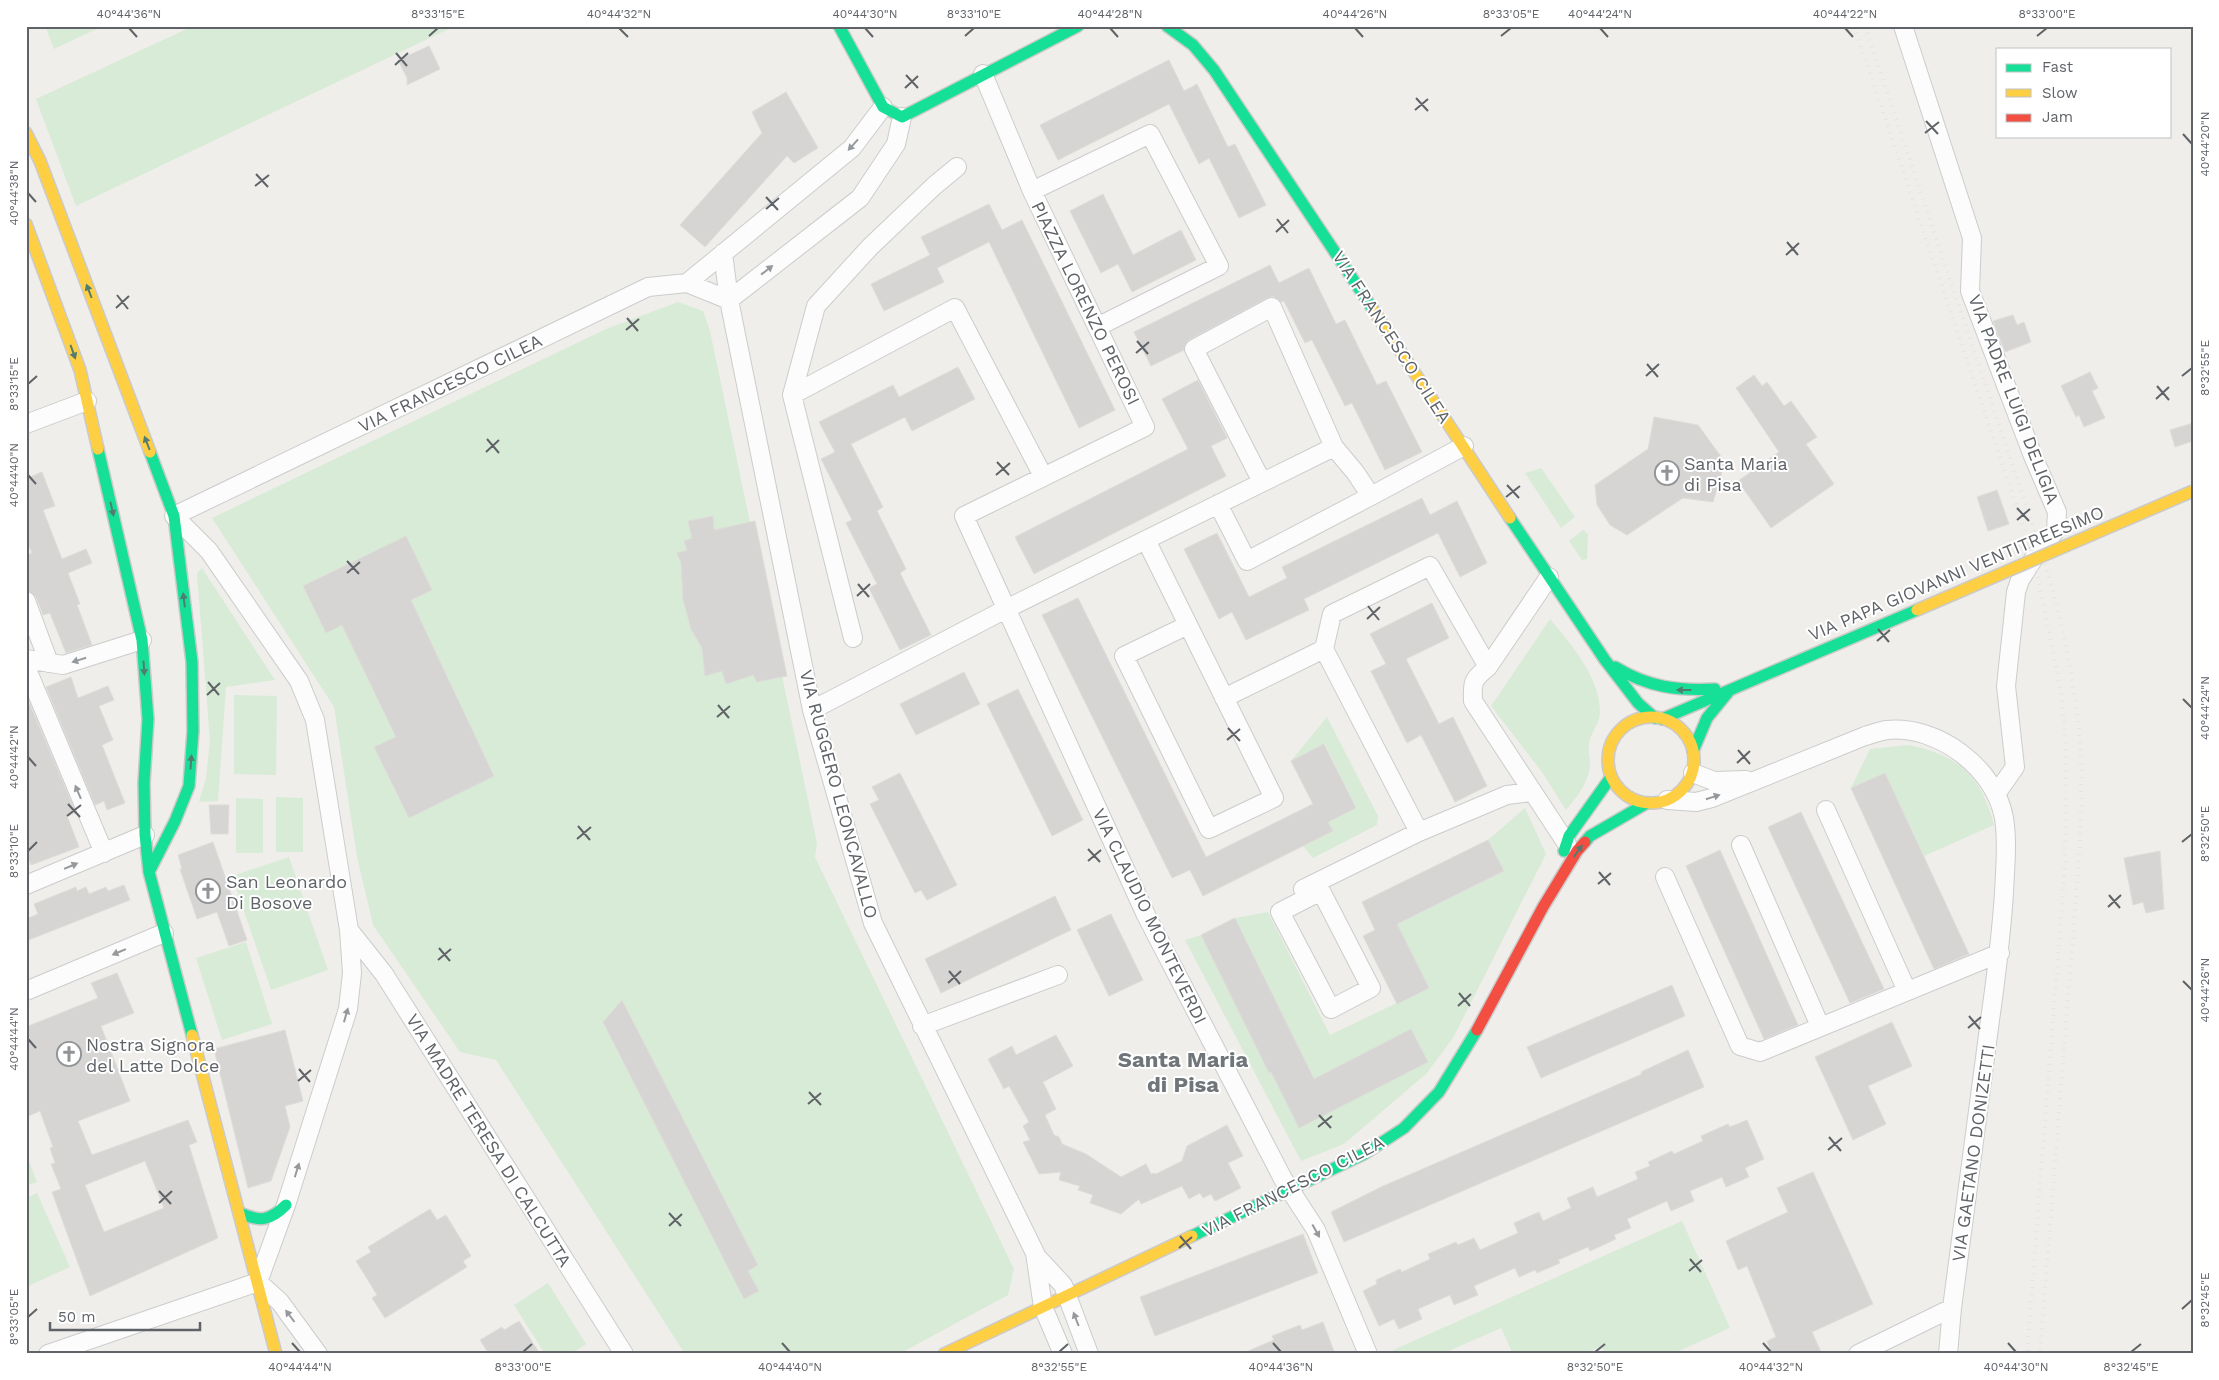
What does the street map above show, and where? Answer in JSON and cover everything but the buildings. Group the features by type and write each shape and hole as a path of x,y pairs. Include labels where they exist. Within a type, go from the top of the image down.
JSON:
{"street":[{"path":"839,26 883,107 902,117"},
{"path":"729,300 860,198 896,144 902,117 1078,26"},
{"name":"VIA FRANCESCO CILEA","path":"1167,26 1178,32 1203,55 1226,87 1605,660 1638,703 1659,718"},
{"name":"VIA PADRE LUIGI DELIGIA","path":"1902,26 1972,238 1970,291 2056,512 2056,530 2034,558 2020,580 2016,592 2006,686 2015,767 1996,794"},
{"name":"PIAZZA LORENZO PEROSI","path":"983,74 1032,191 1145,427 964,516 1006,609"},
{"path":"729,300 687,282 852,148 883,107"},
{"path":"26,133 33,163 174,516 192,662 193,731 189,786 175,821 149,872"},
{"path":"1032,191 1150,134 1219,266 1097,327"},
{"path":"853,638 792,395 816,306 870,247 934,186 957,167"},
{"path":"26,224 80,370 142,640 148,719 144,783 145,835 149,872 276,1354"},
{"path":"723,253 729,300"},
{"name":"VIA FRANCESCO CILEA","path":"174,516 648,287 687,282"},
{"name":"VIA RUGGERO LEONCAVALLO","path":"729,300 812,710 873,923 922,1026 1038,1258 1065,1290"},
{"path":"792,395 955,308 1043,476"},
{"path":"1262,482 1194,349 1272,308 1334,447 1356,472 1371,496"},
{"path":"26,424 87,401"},
{"path":"1218,504 1248,561 1464,446"},
{"path":"812,710 1006,609 1334,447"},
{"name":"VIA PAPA GIOVANNI VENTITREESIMO","path":"1659,718 2193,492"},
{"path":"174,516 215,559 298,681 315,720 349,930 352,973 348,1009 286,1205 258,1282"},
{"path":"1146,540 1274,798 1209,830 1124,656 1188,625"},
{"path":"1419,832 1324,649 1332,614 1430,566 1488,667"},
{"path":"1549,577 1488,667 1478,675 1472,684 1473,701 1566,844"},
{"path":"26,601 49,663"},
{"name":"VIA CLAUDIO MONTEVERDI","path":"1006,609 1146,915 1289,1190 1316,1230 1368,1354"},
{"path":"26,659 63,666 142,640"},
{"path":"1224,698 1324,649"},
{"path":"1605,660 1632,678 1654,687 1681,692 1733,687"},
{"name":"VIA FRANCESCO CILEA","path":"1605,660 1615,693"},
{"path":"26,667 104,853"},
{"name":"VIA PAPA GIOVANNI VENTITREESIMO","path":"1693,751 1702,725 1714,706 1733,687"},
{"path":"1620,715 1620,730"},
{"path":"1642,718 1659,718 1676,725 1687,737 1693,751 1692,773 1683,789 1667,800 1647,803 1626,795 1611,777 1608,765 1609,752 1613,740 1620,730 1631,722 1642,718"},
{"name":"VIA GAETANO DONIZETTI","path":"1667,800 1696,802 1712,798 1865,736 1887,730 1911,732 1931,737 1950,746 1966,757 1982,773 1996,794 2004,817 2006,848 2000,953 1952,1308 1948,1354"},
{"name":"VIA GAETANO DONIZETTI","path":"1692,773 1714,781 1756,780"},
{"name":"VIA FRANCESCO CILEA","path":"1543,907 1569,836 1611,777"},
{"path":"144,783 151,794 162,801 176,799 189,786"},
{"path":"1299,902 1294,893 1419,832 1507,795 1532,792"},
{"name":"VIA FRANCESCO CILEA","path":"944,1354 1044,1307 1065,1290 1289,1190 1364,1154 1404,1128 1439,1092 1463,1056 1543,907 1577,851 1590,836 1647,803"},
{"path":"1826,810 1908,991"},
{"path":"27,884 104,853 175,821"},
{"path":"1741,845 1820,1026"},
{"path":"1665,877 1740,1046 1760,1052 2000,953"},
{"path":"1321,891 1372,988 1331,1009 1280,912 1299,902 1321,891"},
{"name":"VIA MADRE TERESA DI CALCUTTA","path":"349,930 384,974 624,1354"},
{"path":"26,991 164,933"},
{"path":"922,1026 1058,975"},
{"path":"240,1213 258,1221 266,1221 275,1217 286,1205"},
{"name":"VIA RUGGERO LEONCAVALLO","path":"1038,1258 1044,1307 1063,1354"},
{"path":"48,1354 258,1282"},
{"path":"258,1282 280,1302 318,1354"},
{"path":"1065,1290 1090,1354"},
{"path":"1858,1354 1952,1308"}],"green space":[{"path":"45,26 103,26 54,49"},
{"path":"193,26 455,26 76,206 36,99"},
{"path":"678,302 703,311 710,331 817,843 815,857 1014,1269 1008,1295 899,1354 685,1354 496,1060 460,1052 373,925 357,857 334,707 212,518 606,329"},
{"path":"1541,468 1575,517 1561,528 1525,473"},
{"path":"1583,530 1588,534 1587,559 1582,560 1569,541"},
{"path":"202,568 275,680 226,687 218,801 199,802 206,778 210,741 197,573"},
{"path":"1550,619 1583,662 1590,674 1599,699 1600,712 1590,740 1588,776 1566,810 1542,772 1491,706"},
{"path":"234,695 277,696 276,775 234,774"},
{"path":"1327,717 1378,816 1377,825 1313,858 1303,846 1333,831 1328,822 1356,808 1325,744 1291,761"},
{"path":"1908,745 1940,754 1964,770 1974,780 1982,793 1994,825 1924,856 1885,773 1851,788 1870,749"},
{"path":"276,797 303,798 303,852 276,852"},
{"path":"236,798 263,799 263,853 236,853"},
{"path":"1525,808 1546,854 1453,1038 1426,1074 1344,1144 1301,1161 1185,940 1201,935 1270,1073 1303,1056 1235,918 1268,912 1330,1035 1428,988 1397,924 1503,872 1488,840"},
{"path":"289,857 328,970 271,990 232,876"},
{"path":"246,942 272,1024 222,1040 196,958"},
{"path":"26,1153 37,1182 26,1186"},
{"path":"37,1193 70,1267 28,1286 26,1281 26,1198"},
{"path":"1682,1221 1730,1328 1672,1354 1605,1354 1601,1346 1585,1354 1513,1354 1501,1328 1442,1354 1395,1354 1393,1350"},
{"path":"548,1283 586,1344 571,1354 545,1354 514,1305"}],"railway":[{"path":"1854,26 2034,558 2062,697 2066,748 2065,866 2027,1354"},
{"path":"1865,26 2041,550 2056,603 2068,657 2077,713 2081,778 2080,845 2040,1354"}],"traffic: fast":[{"path":"839,26 883,107 902,117 1078,26"},
{"path":"1167,26 1193,45 1214,70 1374,311"},
{"path":"98,449 142,640 148,719 144,783 145,835 149,872 192,1035"},
{"path":"149,872 175,821 189,786 193,731 192,662 174,516 150,452"},
{"path":"1510,518 1605,660 1638,703 1655,718"},
{"path":"1662,719 1917,610"},
{"path":"1615,667 1639,679 1663,686 1688,689 1715,689"},
{"path":"1693,751 1707,718 1729,691"},
{"path":"1564,851 1569,836 1611,777"},
{"path":"1585,842 1590,836 1647,803"},
{"path":"1192,1236 1364,1154 1404,1128 1439,1092 1477,1030"},
{"path":"240,1213 259,1219 270,1217 286,1205"}],"traffic: slow":[{"path":"26,133 40,161 150,452"},
{"path":"26,224 80,370 98,449"},
{"path":"1374,311 1510,518"},
{"path":"1917,610 2193,491"},
{"path":"1651,717 1667,720 1675,724 1687,736 1691,744 1694,760 1691,776 1687,784 1675,796 1667,800 1651,803 1635,800 1627,796 1615,784 1611,776 1608,760 1611,744 1615,736 1627,724 1635,720 1651,717"},
{"path":"192,1035 276,1354"},
{"path":"944,1354 1192,1236"}],"traffic: jam":[{"path":"1477,1030 1543,907 1577,851 1585,842"}],"place":[{"name":"Santa Maria di Pisa","path":"1667,473"},
{"name":"San Leonardo Di Bosove","path":"208,891"},
{"name":"Nostra Signora del Latte Dolce","path":"69,1054"}],"district":[{"name":"Santa Maria di Pisa","path":"1183,1072"}]}
